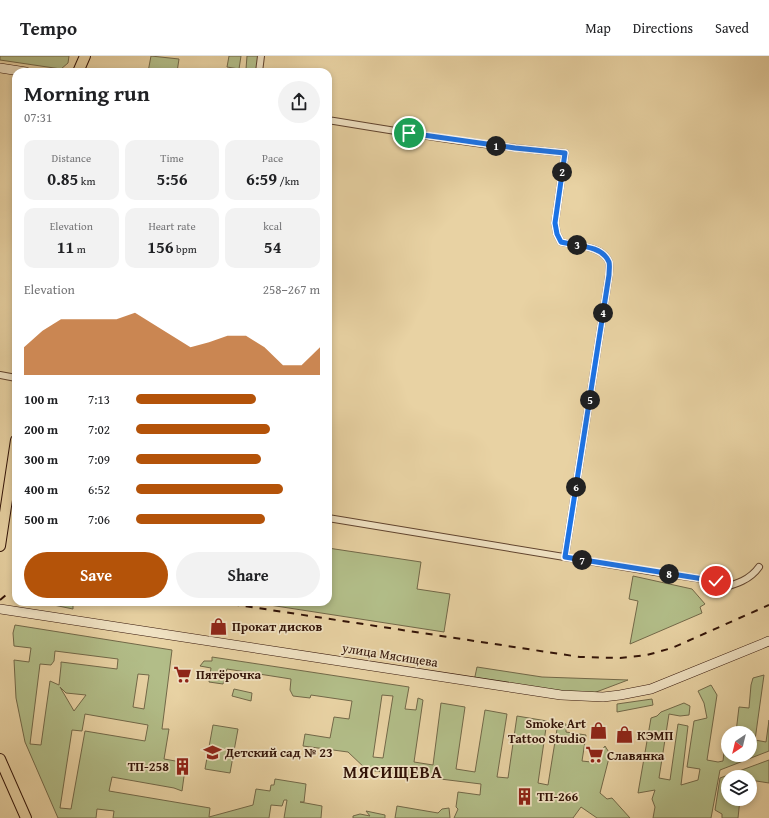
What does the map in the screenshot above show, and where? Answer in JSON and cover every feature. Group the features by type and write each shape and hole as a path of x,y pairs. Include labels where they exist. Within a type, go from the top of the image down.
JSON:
{"main road":[{"path":"80,68 85,56"},
{"path":"0,68 12,70"},
{"path":"0,546 12,466"},
{"name":"улица Мясищева","path":"0,609 561,695 583,697 620,695 651,689 769,641"},
{"path":"0,759 26,818"}],"street":[{"path":"260,68 261,56"},
{"path":"332,121 463,141 565,153 555,223 557,234 561,242 589,247 604,256 609,263 609,275 565,557"},
{"path":"0,375 12,377"},
{"path":"332,519 716,581 722,588 743,581 759,567"}],"green space":[{"path":"0,56 69,56 68,63 62,68 0,60"},
{"path":"151,56 179,59 178,68 149,68"},
{"path":"229,56 241,56 239,68 227,67"},
{"path":"247,56 261,56 260,68 246,68"},
{"path":"332,549 421,562 417,589 450,594 444,632 276,606 332,606"},
{"path":"633,576 692,589 705,604 700,607 702,613 630,644 638,601 629,599"},
{"path":"58,606 73,606 73,609"},
{"path":"15,625 172,650 162,729 169,729 164,759 181,762 179,769 185,769 182,791 174,788 112,777 109,791 210,808 209,817 253,805 256,789 270,791 271,785 274,785 275,779 306,784 304,802 300,802 322,806 321,818 284,818 287,800 284,800 282,806 271,805 269,818 113,818 114,811 97,809 96,818 58,818 25,742 16,698 14,660 29,662 31,648 14,646 13,633","holes":["55,651 118,659 117,669 61,662 59,685 50,681 41,745 30,744 40,664 51,665 54,661","138,674 149,675 144,709 133,707","60,687 66,693 86,695 74,711","85,714 148,725 145,741 85,731 71,809 60,808 72,730 82,731"]},
{"path":"212,657 409,687 405,709 416,710 418,698 423,700 414,762 433,765 441,703 465,707 456,769 475,772 485,710 507,714 497,777 508,778 517,716 547,721 538,783 548,785 558,723 566,724 566,732 586,735 582,761 600,763 602,750 605,746 610,754 600,793 607,799 612,798 630,818 597,818 581,807 573,818 454,818 458,809 456,807 458,792 480,795 481,784 367,770 348,752 303,746 305,734 330,738 334,717 349,719 352,701 311,695 310,698 293,696 290,690 291,679 227,669 223,684 209,682 211,668 200,666 204,661 212,661","holes":["382,695 393,696 383,758 373,757"]},
{"path":"477,667 542,677 628,680 583,697 474,681"},
{"path":"764,675 757,726 737,726 739,707 749,708 753,678"},
{"path":"711,685 717,695 707,760 718,762 741,762 720,770 711,818 653,818 655,807 652,799 655,790 638,793 651,718 657,716 661,712 684,703 690,706 689,715 680,716 669,714 659,778 670,780 678,724 688,726 681,785 698,780 700,769 687,767 694,721 707,718 704,703 698,691"},
{"path":"234,689 252,693 251,701 232,696"},
{"path":"652,699 653,705 617,712 617,704"},
{"path":"769,720 769,751 757,756 757,740 766,742"},
{"path":"213,725 238,729 230,773 205,769"},
{"path":"769,760 769,783 757,781 757,770 742,770"},
{"path":"720,778 721,806 739,806 738,818 722,818 722,814 715,810"},
{"path":"397,806 438,813 442,809 449,808 450,818 395,818"},
{"path":"366,811 385,815 385,818 353,818 353,816 360,814 370,816"}],"railway":[{"path":"0,600 6,595 12,594"},
{"path":"244,606 580,657 620,658 647,655 672,648 769,605"}],"place":[{"name":"Прокат дисков","path":"219,626"},
{"name":"Пятёрочка","path":"183,674"},
{"name":"Smoke Art Tattoo Studio","path":"599,730"},
{"name":"КЭМП","path":"624,735"},
{"name":"Детский сад № 23","path":"212,752"},
{"name":"Славянка","path":"594,755"},
{"name":"ТП-258","path":"182,766"},
{"name":"ТП-266","path":"524,796"}],"district":[{"name":"МЯСИЩЕВА","path":"393,771"}],"route":[{"path":"409,133 515,148 565,153 555,223 557,234 561,242 589,247 604,256 609,263 609,275 565,557 716,581"}]}
